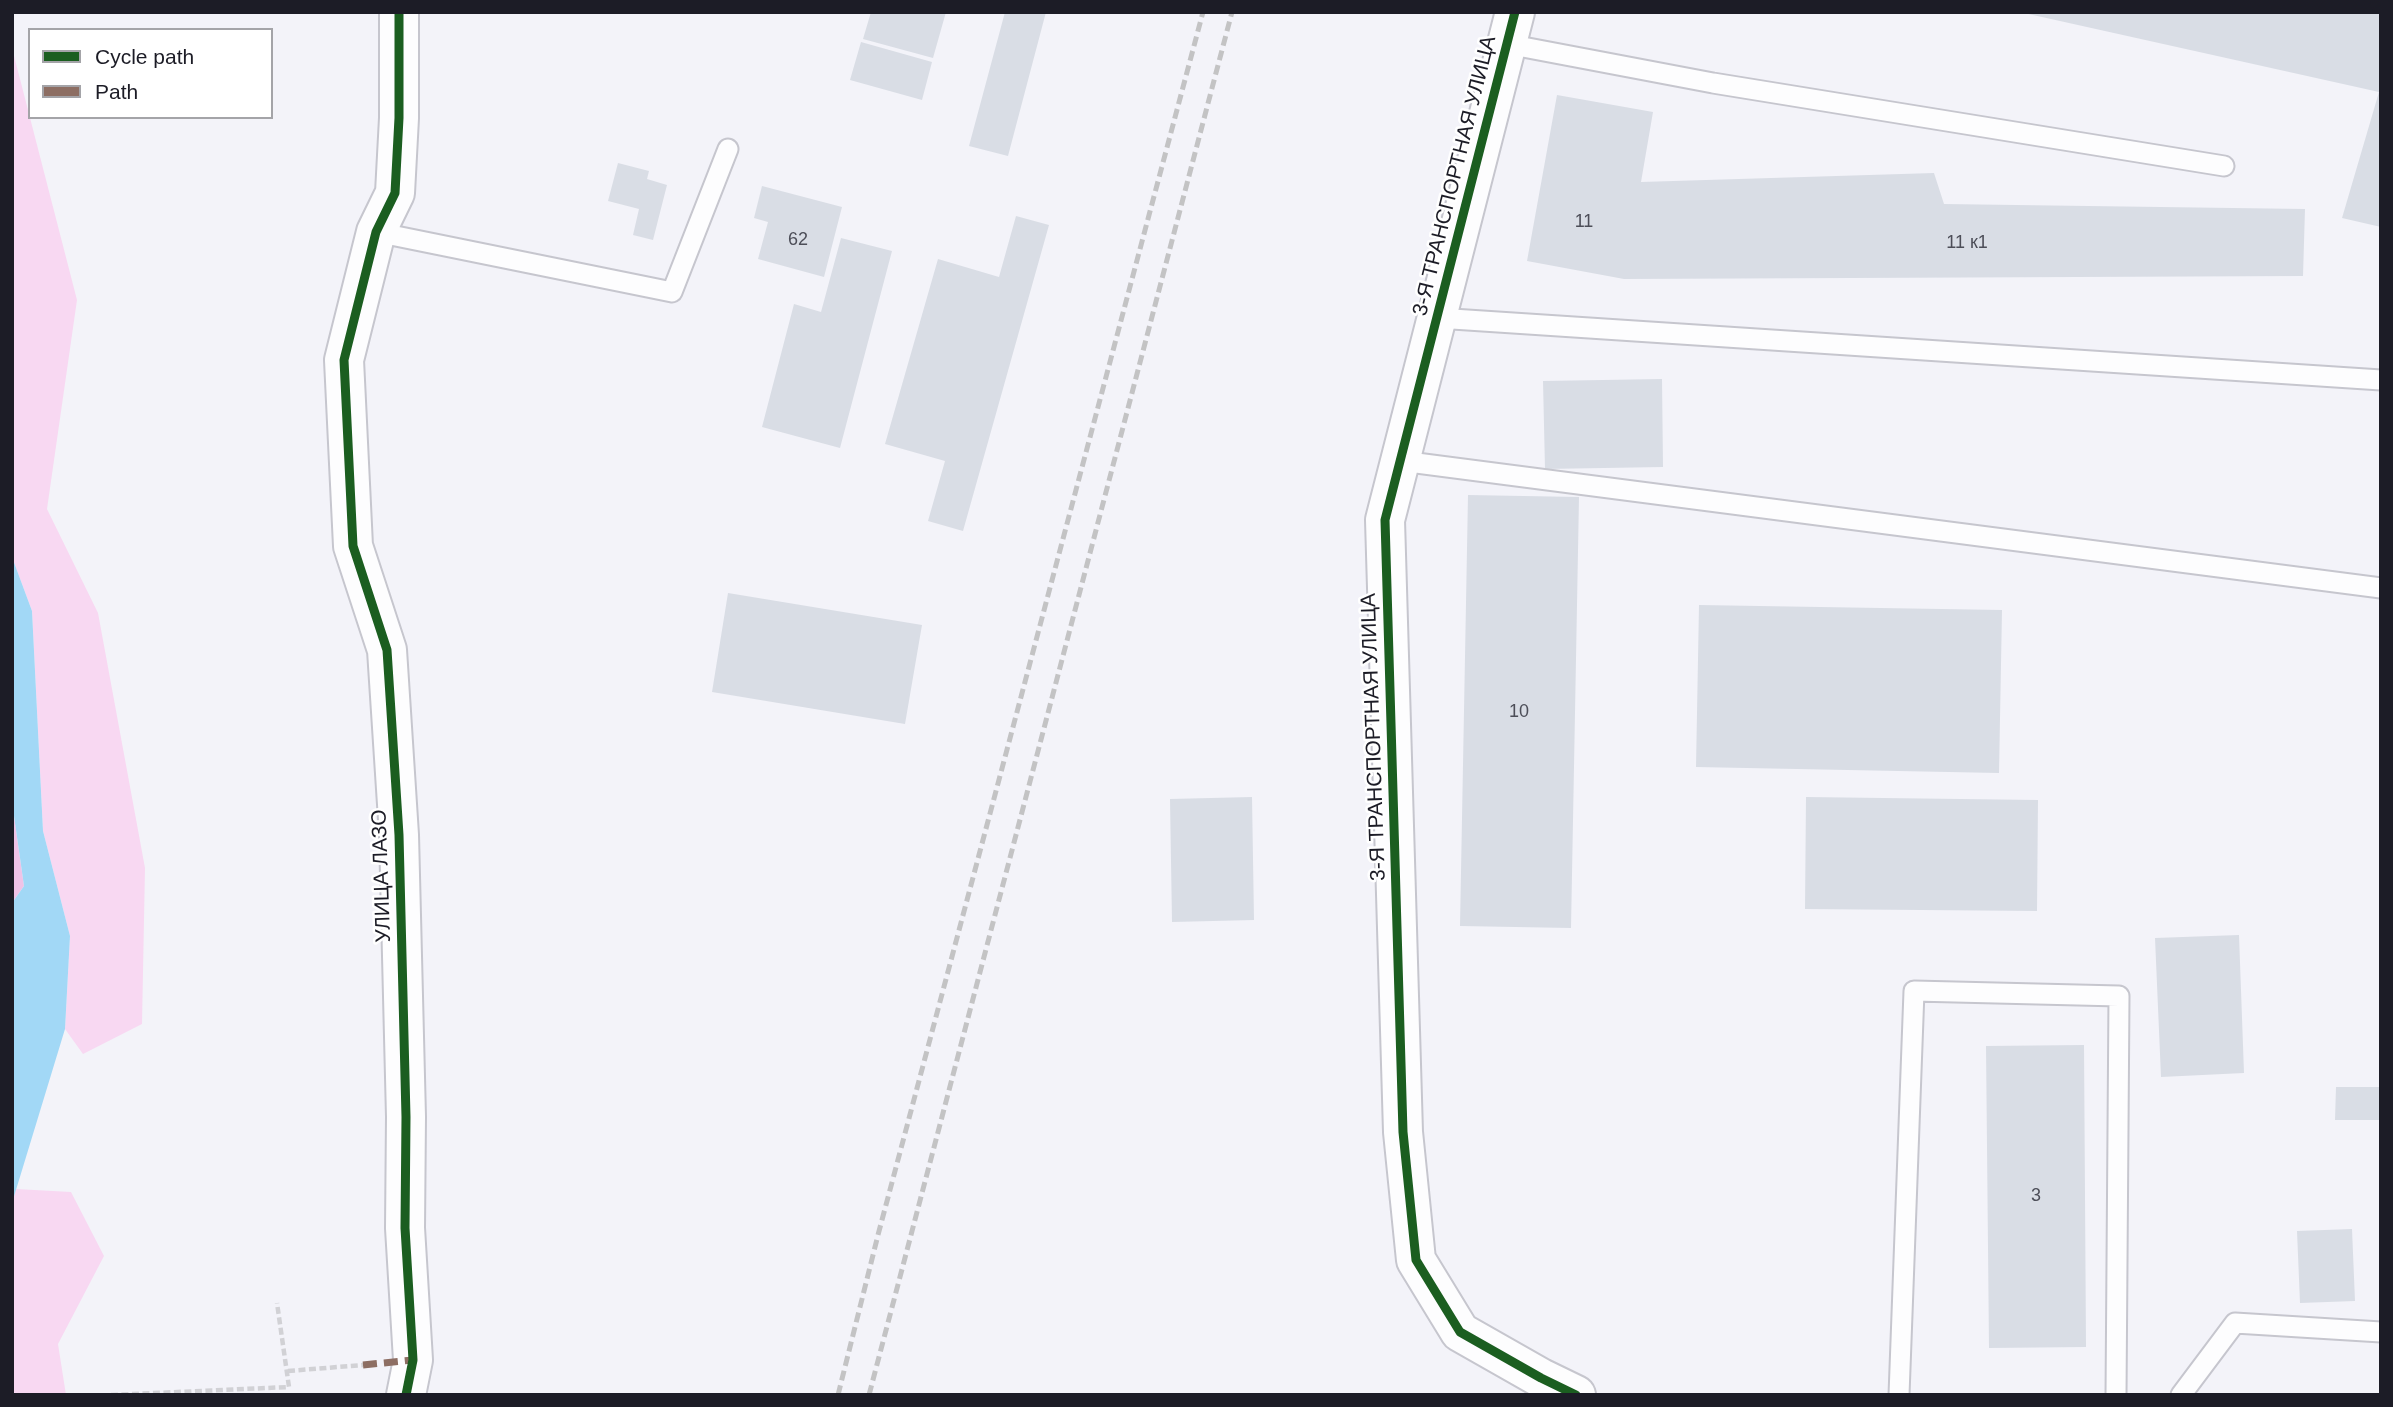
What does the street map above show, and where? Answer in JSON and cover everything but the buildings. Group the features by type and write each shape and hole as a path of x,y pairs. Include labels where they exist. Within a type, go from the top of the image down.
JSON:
{"street":[{"name":"УЛИЦА ЛАЗО","path":"398,12 399,118 395,193 376,232 344,360 353,546 387,650 396,782 404,993 405,1228 413,1360 406,1395"},
{"name":"3-Я ТРАНСПОРТНАЯ УЛИЦА","path":"1511,28 1385,520 1403,1132 1416,1260 1460,1332 1576,1395"}],"lane":[{"path":"1511,28 1713,83 2224,166"},
{"path":"376,232 671,292 728,149"},
{"path":"1437,318 2381,380"},
{"path":"1401,461 2381,588"},
{"path":"1899,1395 1914,991 2119,996 2116,1395"},
{"path":"2181,1395 2235,1324 2381,1332"}],"path":[{"path":"111,1395 289,1387 277,1303"},
{"path":"288,1371 363,1365"}],"shaded area":[{"path":"12,48 28,119 30,119 77,300 47,509 98,613 145,868 142,1024 83,1054 65,1029 70,936 43,831 32,611 12,557"},
{"path":"12,802 24,886 12,903"},
{"path":"16,1189 71,1192 104,1256 58,1344 66,1395 12,1395 12,1203"}],"water":[{"path":"12,557 32,611 43,831 70,936 65,1029 12,1203 12,903 24,886 12,802"}],"railway":[{"path":"838,1395 878,1235 1203,12"},
{"path":"869,1395 1232,12"}],"marked path":[{"path":"363,1365 413,1360"}],"cycle path":[{"path":"399,12 399,118 395,193 376,232 344,360 353,546 387,650 399,835 406,1117 405,1228 413,1360 406,1395"},
{"path":"1515,12 1385,520 1403,1132 1416,1260 1460,1332 1576,1395"}]}
